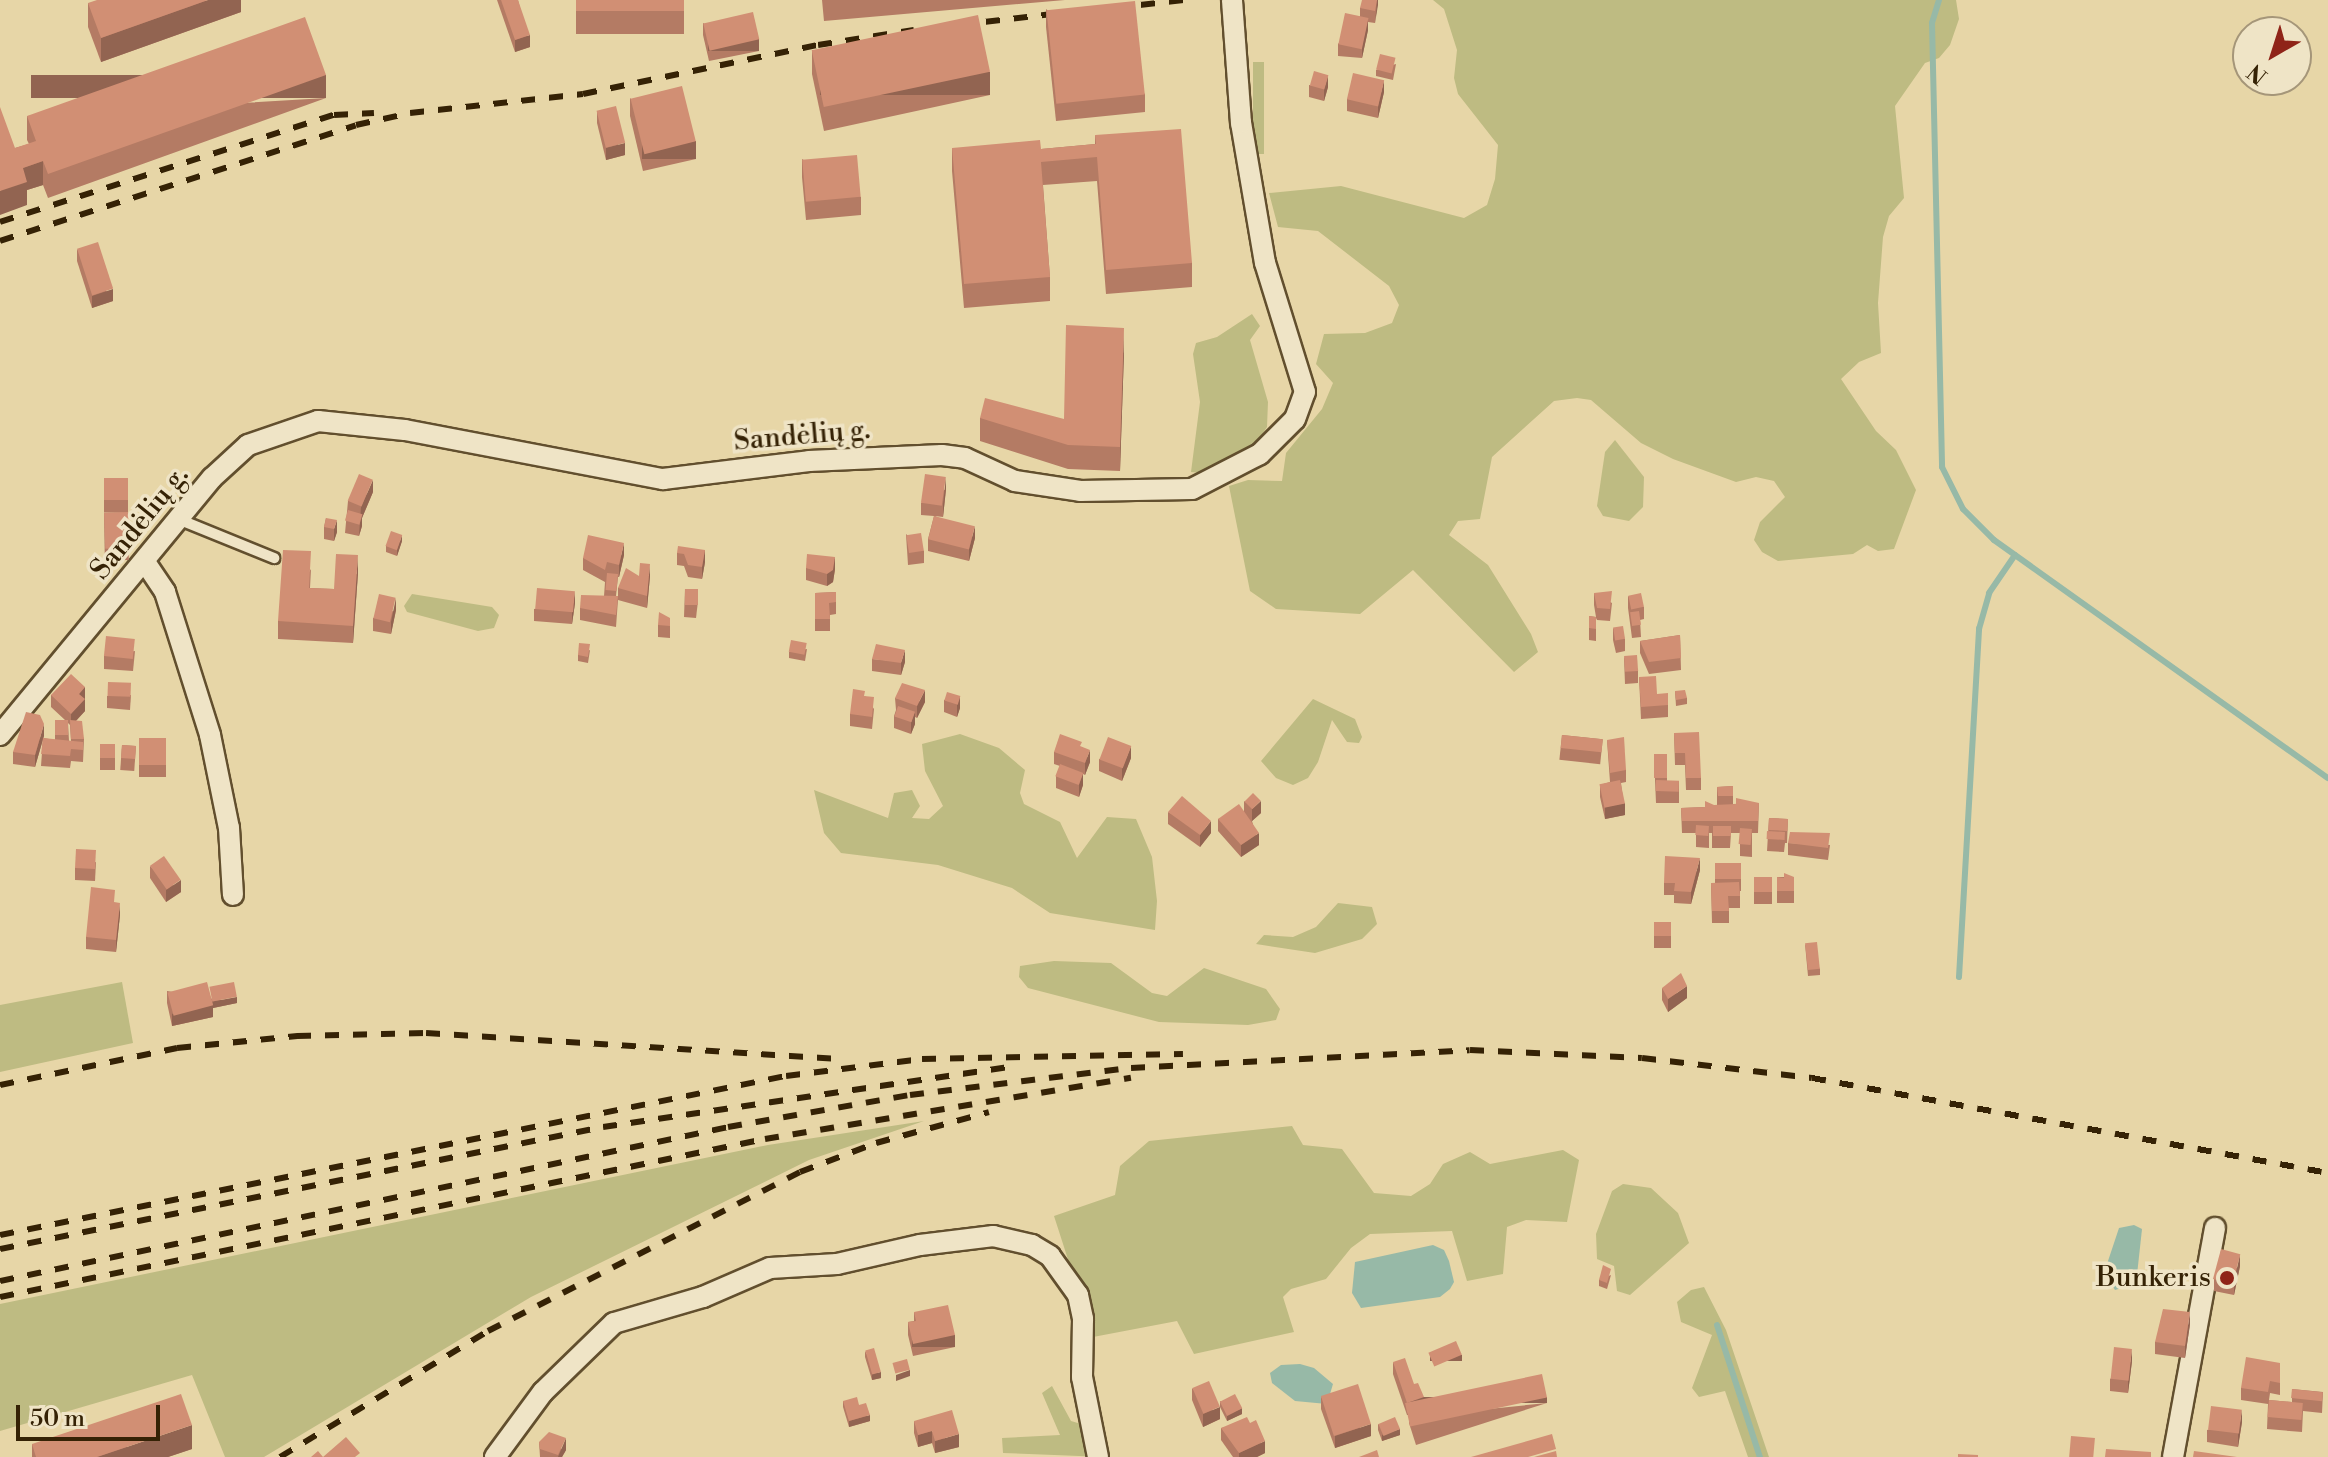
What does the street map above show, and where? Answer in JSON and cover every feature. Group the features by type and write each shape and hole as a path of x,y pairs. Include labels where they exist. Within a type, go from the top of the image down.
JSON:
{"street":[{"name":"Sandėlių g.","path":"0,735 178,519 248,445 318,421 405,430 663,479 809,461 942,455 965,458 1015,481 1080,491 1192,489 1208,483 1276,441 1295,419 1305,392 1265,263 1241,123 1232,0"},
{"path":"145,562 165,592 210,735 229,828 233,895"},
{"path":"2173,1457 2215,1228"},
{"path":"495,1457 543,1392 614,1323 703,1297 770,1268 837,1264 920,1245 993,1236 1032,1245 1050,1256 1078,1295 1083,1319 1082,1377 1098,1457"}],"lane":[{"path":"178,519 274,558"}],"shaded area":[{"path":"1433,0 1956,0 1959,19 1950,45 1939,58 1925,63 1895,106 1904,198 1889,216 1883,237 1878,303 1881,353 1859,362 1841,379 1876,431 1896,450 1916,490 1894,549 1878,551 1867,545 1853,554 1778,561 1762,552 1754,540 1760,522 1785,497 1774,481 1756,477 1736,482 1673,459 1641,443 1591,400 1577,398 1554,401 1492,457 1480,519 1458,521 1449,535 1488,565 1531,634 1538,652 1514,672 1413,570 1360,614 1276,609 1250,591 1229,486 1248,480 1282,481 1286,453 1322,409 1333,383 1316,364 1324,334 1365,333 1392,323 1399,305 1389,286 1318,231 1278,227 1269,193 1341,186 1464,218 1487,205 1495,179 1498,145 1458,94 1454,78 1457,50 1444,9"},
{"path":"1253,62 1264,62 1264,154 1253,154"},
{"path":"1252,314 1260,326 1250,340 1268,402 1267,427 1253,448 1202,473 1191,472 1200,402 1193,354 1196,343 1217,337"},
{"path":"1615,440 1644,477 1643,507 1629,521 1603,516 1597,506 1605,452"},
{"path":"412,594 492,607 499,615 494,628 478,631 407,612 404,606"},
{"path":"1313,699 1355,719 1362,737 1359,743 1347,742 1332,720 1318,762 1308,778 1293,785 1276,778 1261,761"},
{"path":"960,734 999,748 1025,770 1020,793 1024,804 1060,822 1077,858 1107,817 1136,819 1152,857 1157,901 1155,930 1050,913 1012,888 938,865 841,853 824,833 814,790 888,818 894,793 912,790 920,806 912,818 929,819 943,806 925,771 922,744"},
{"path":"1338,903 1372,907 1377,924 1362,939 1315,953 1256,944 1264,935 1293,937 1316,927"},
{"path":"1054,961 1111,963 1152,993 1167,996 1204,968 1266,989 1280,1009 1276,1020 1248,1025 1159,1022 1028,988 1019,977 1020,966"},
{"path":"122,982 133,1043 0,1072 0,1005"},
{"path":"924,1121 809,1160 531,1297 264,1457 225,1457 192,1375 0,1431 0,1304 768,1145"},
{"path":"1292,1126 1303,1145 1342,1149 1374,1193 1411,1196 1430,1184 1443,1164 1470,1152 1490,1164 1563,1150 1579,1160 1567,1222 1526,1220 1507,1227 1503,1274 1467,1281 1452,1231 1370,1234 1351,1248 1326,1279 1291,1289 1283,1297 1294,1332 1194,1354 1177,1321 1093,1337 1054,1216 1115,1195 1120,1166 1149,1141"},
{"path":"1623,1184 1651,1188 1678,1213 1689,1243 1630,1295 1617,1291 1614,1266 1597,1259 1596,1234 1612,1191"},
{"path":"2134,1225 2142,1229 2136,1284 2115,1290 2104,1273 2119,1228"},
{"path":"1433,1245 1444,1250 1449,1261 1454,1282 1450,1289 1440,1297 1361,1308 1352,1293 1355,1262"},
{"path":"1704,1287 1726,1330 1769,1457 1748,1457 1725,1391 1699,1397 1692,1388 1712,1335 1681,1322 1677,1302 1691,1290"},
{"path":"1300,1364 1314,1368 1333,1384 1327,1404 1295,1401 1272,1383 1270,1373 1281,1365"},
{"path":"1052,1386 1071,1421 1098,1429 1105,1457 1003,1453 1002,1438 1060,1435 1042,1393"}],"building":[{"path":"97,0 208,0 101,38 88,3"},
{"path":"501,0 518,0 530,35 515,40"},
{"path":"576,0 684,0 684,11 576,11"},
{"path":"1362,0 1377,0 1375,11 1360,8"},
{"path":"1135,1 1145,94 1056,104 1046,10"},
{"path":"753,12 759,39 710,51 703,23"},
{"path":"1345,13 1368,18 1362,49 1338,44"},
{"path":"978,15 990,72 824,107 812,50"},
{"path":"305,17 326,75 48,174 43,161 23,168 27,182 0,191 0,107 15,148 36,141 27,116"},
{"path":"1380,54 1396,58 1392,73 1376,70"},
{"path":"1314,71 1328,75 1324,90 1310,85"},
{"path":"1353,73 1384,80 1378,107 1347,99"},
{"path":"682,86 696,141 644,154 631,99"},
{"path":"616,106 625,143 606,148 597,111"},
{"path":"1181,129 1192,263 1106,270 1097,157 1041,162 1050,277 964,284 952,148 1040,140 1041,149 1096,144 1095,135"},
{"path":"857,155 861,197 806,202 802,160"},
{"path":"98,242 113,289 92,295 77,249"},
{"path":"1066,325 1124,328 1120,447 1068,445 980,418 985,398 1064,419"},
{"path":"359,474 373,480 361,507 348,501"},
{"path":"925,474 946,477 942,506 921,503"},
{"path":"104,478 128,478 128,500 104,500"},
{"path":"348,510 362,514 359,525 345,521"},
{"path":"128,512 129,548 105,549 104,513"},
{"path":"934,516 975,526 969,549 928,539"},
{"path":"326,518 337,520 334,529 324,527"},
{"path":"391,531 402,535 397,550 386,546"},
{"path":"921,533 924,551 909,553 906,535"},
{"path":"588,535 624,543 619,565 607,562 605,570 583,558"},
{"path":"678,546 705,550 702,567 688,565 684,554 677,553"},
{"path":"283,550 311,551 309,588 334,589 336,554 358,555 353,626 278,621"},
{"path":"807,554 835,557 833,570 827,574 806,568"},
{"path":"640,563 650,564 647,596 618,588 626,568 639,576"},
{"path":"607,573 618,574 616,591 606,590"},
{"path":"537,588 575,591 573,612 535,609"},
{"path":"685,589 698,589 698,605 685,605"},
{"path":"1612,591 1610,609 1597,608 1594,593"},
{"path":"836,592 836,602 829,603 830,619 815,619 815,593"},
{"path":"1641,593 1644,607 1631,609 1628,596"},
{"path":"379,594 396,598 390,622 373,618"},
{"path":"581,595 618,596 616,615 580,608"},
{"path":"1639,611 1641,625 1632,626 1630,612"},
{"path":"659,612 670,618 670,626 658,625"},
{"path":"1589,616 1596,617 1596,629 1589,628"},
{"path":"1623,626 1625,639 1615,640 1613,628"},
{"path":"1680,635 1681,658 1649,662 1640,641"},
{"path":"106,636 135,639 133,659 104,656"},
{"path":"791,640 807,643 804,655 789,652"},
{"path":"579,643 590,644 588,657 578,655"},
{"path":"876,644 905,650 901,663 872,659"},
{"path":"1637,655 1638,671 1625,672 1624,656"},
{"path":"71,674 85,687 79,694 85,699 71,714 51,695"},
{"path":"1656,676 1657,694 1668,693 1668,705 1641,707 1639,677"},
{"path":"108,682 131,683 130,697 108,696"},
{"path":"902,683 925,690 917,706 895,698"},
{"path":"853,689 865,691 864,696 874,697 872,717 850,714"},
{"path":"1685,690 1687,698 1676,700 1675,691"},
{"path":"947,692 960,696 958,705 944,701"},
{"path":"898,706 915,712 911,722 894,716"},
{"path":"26,712 40,715 44,724 35,755 13,752"},
{"path":"55,720 68,720 68,735 55,735"},
{"path":"70,720 82,721 84,739 71,739"},
{"path":"1699,732 1701,778 1686,778 1685,753 1675,753 1674,733"},
{"path":"1060,734 1082,742 1080,746 1090,750 1085,763 1054,752"},
{"path":"1562,735 1603,739 1601,752 1561,748"},
{"path":"1108,737 1131,746 1123,768 1099,759"},
{"path":"1624,737 1626,770 1610,773 1607,740"},
{"path":"43,738 83,742 83,750 71,749 70,756 41,754"},
{"path":"139,738 166,738 166,765 139,765"},
{"path":"100,744 115,744 115,758 100,758"},
{"path":"122,745 136,746 135,759 121,758"},
{"path":"1654,754 1667,754 1667,778 1654,778"},
{"path":"1060,764 1083,773 1079,785 1055,776"},
{"path":"1620,780 1625,803 1604,808 1599,784"},
{"path":"1656,780 1679,781 1679,792 1656,791"},
{"path":"1733,786 1733,796 1718,796 1717,787"},
{"path":"1253,793 1261,801 1252,809 1245,801"},
{"path":"1182,796 1211,821 1200,835 1168,812"},
{"path":"1736,798 1759,803 1758,821 1682,821 1681,808 1705,807 1705,801 1714,805 1736,804"},
{"path":"1239,804 1259,833 1241,845 1218,819"},
{"path":"1769,818 1788,819 1787,831 1768,830"},
{"path":"1696,825 1709,826 1708,836 1695,835"},
{"path":"1713,826 1731,826 1731,836 1713,836"},
{"path":"1740,828 1752,829 1751,845 1739,844"},
{"path":"1767,831 1785,832 1785,840 1767,839"},
{"path":"1790,832 1830,833 1828,848 1788,843"},
{"path":"76,849 96,850 95,869 75,868"},
{"path":"164,856 181,880 167,890 150,866"},
{"path":"1665,856 1700,858 1691,892 1674,891 1675,883 1664,883"},
{"path":"1715,863 1741,863 1741,879 1715,879"},
{"path":"1784,873 1794,877 1794,891 1777,891 1777,877 1784,878"},
{"path":"1754,877 1772,877 1772,892 1754,892"},
{"path":"1739,882 1740,896 1728,896 1729,911 1712,911 1711,883"},
{"path":"91,887 115,890 114,902 120,903 116,940 86,937"},
{"path":"1654,922 1671,922 1671,936 1654,936"},
{"path":"1817,942 1820,969 1808,970 1805,943"},
{"path":"1681,973 1687,986 1668,999 1662,988"},
{"path":"207,982 213,1005 174,1016 167,993"},
{"path":"234,982 237,997 212,1001 209,987"},
{"path":"2221,1249 2240,1254 2232,1284 2213,1279"},
{"path":"1603,1265 1611,1269 1607,1283 1599,1280"},
{"path":"948,1305 955,1335 913,1344 908,1322 916,1321 914,1312"},
{"path":"2163,1309 2190,1312 2185,1346 2155,1342"},
{"path":"1456,1341 1462,1355 1434,1367 1428,1353"},
{"path":"2114,1347 2132,1349 2129,1381 2111,1379"},
{"path":"874,1348 881,1372 872,1375 865,1350"},
{"path":"2246,1357 2280,1363 2280,1383 2270,1381 2268,1392 2241,1388"},
{"path":"1405,1358 1414,1384 1418,1383 1424,1397 1407,1403 1393,1362"},
{"path":"907,1359 910,1370 895,1374 893,1363"},
{"path":"1542,1374 1547,1397 1410,1427 1405,1403"},
{"path":"1209,1381 1220,1407 1203,1414 1192,1388"},
{"path":"1358,1384 1371,1424 1334,1436 1321,1396"},
{"path":"2292,1389 2323,1392 2322,1401 2291,1398"},
{"path":"181,1394 192,1425 97,1457 36,1457 32,1444"},
{"path":"1235,1394 1242,1408 1227,1416 1220,1402"},
{"path":"857,1397 859,1405 866,1403 870,1415 849,1421 843,1401"},
{"path":"2269,1400 2303,1403 2301,1420 2268,1417"},
{"path":"2211,1406 2242,1410 2239,1434 2208,1430"},
{"path":"952,1410 959,1434 935,1441 932,1431 918,1435 914,1421"},
{"path":"1247,1417 1250,1423 1256,1420 1265,1441 1239,1453 1221,1428"},
{"path":"1395,1417 1400,1429 1384,1436 1378,1424"},
{"path":"549,1432 566,1438 558,1455 540,1449 539,1442"},
{"path":"1552,1434 1556,1449 1528,1457 1471,1457"},
{"path":"2071,1436 2095,1438 2093,1457 2069,1457"},
{"path":"346,1437 360,1453 355,1457 323,1457"},
{"path":"2106,1449 2151,1452 2151,1457 2105,1457"},
{"path":"1377,1450 1379,1457 1359,1457"},
{"path":"1556,1451 1557,1457 1534,1457"},
{"path":"2194,1451 2237,1457 2193,1457"},
{"path":"1958,1454 1978,1455 1978,1457 1958,1457"}],"waterway":[{"path":"1939,0 1932,23 1942,467 1963,509 1994,540 2328,778"},
{"path":"1959,977 1979,629 1989,593 2015,555"},
{"path":"1717,1325 1760,1457"}],"railway":[{"path":"1113,8 1184,0"},
{"path":"958,25 1069,12"},
{"path":"0,241 356,125 410,113 583,94 818,45 914,30"},
{"path":"0,222 334,115 374,113"},
{"path":"0,1085 177,1048 297,1036 426,1033 839,1059"},
{"path":"0,1281 728,1127 910,1095 1131,1068 1470,1050 1642,1058 1812,1078 2328,1173"},
{"path":"0,1235 786,1076 922,1059 1183,1054"},
{"path":"0,1249 603,1127 1011,1067"},
{"path":"0,1297 765,1139 1131,1078"},
{"path":"280,1457 488,1331 800,1172 876,1143 989,1112"}],"place":[{"name":"Bunkeris","path":"2227,1278"}]}
